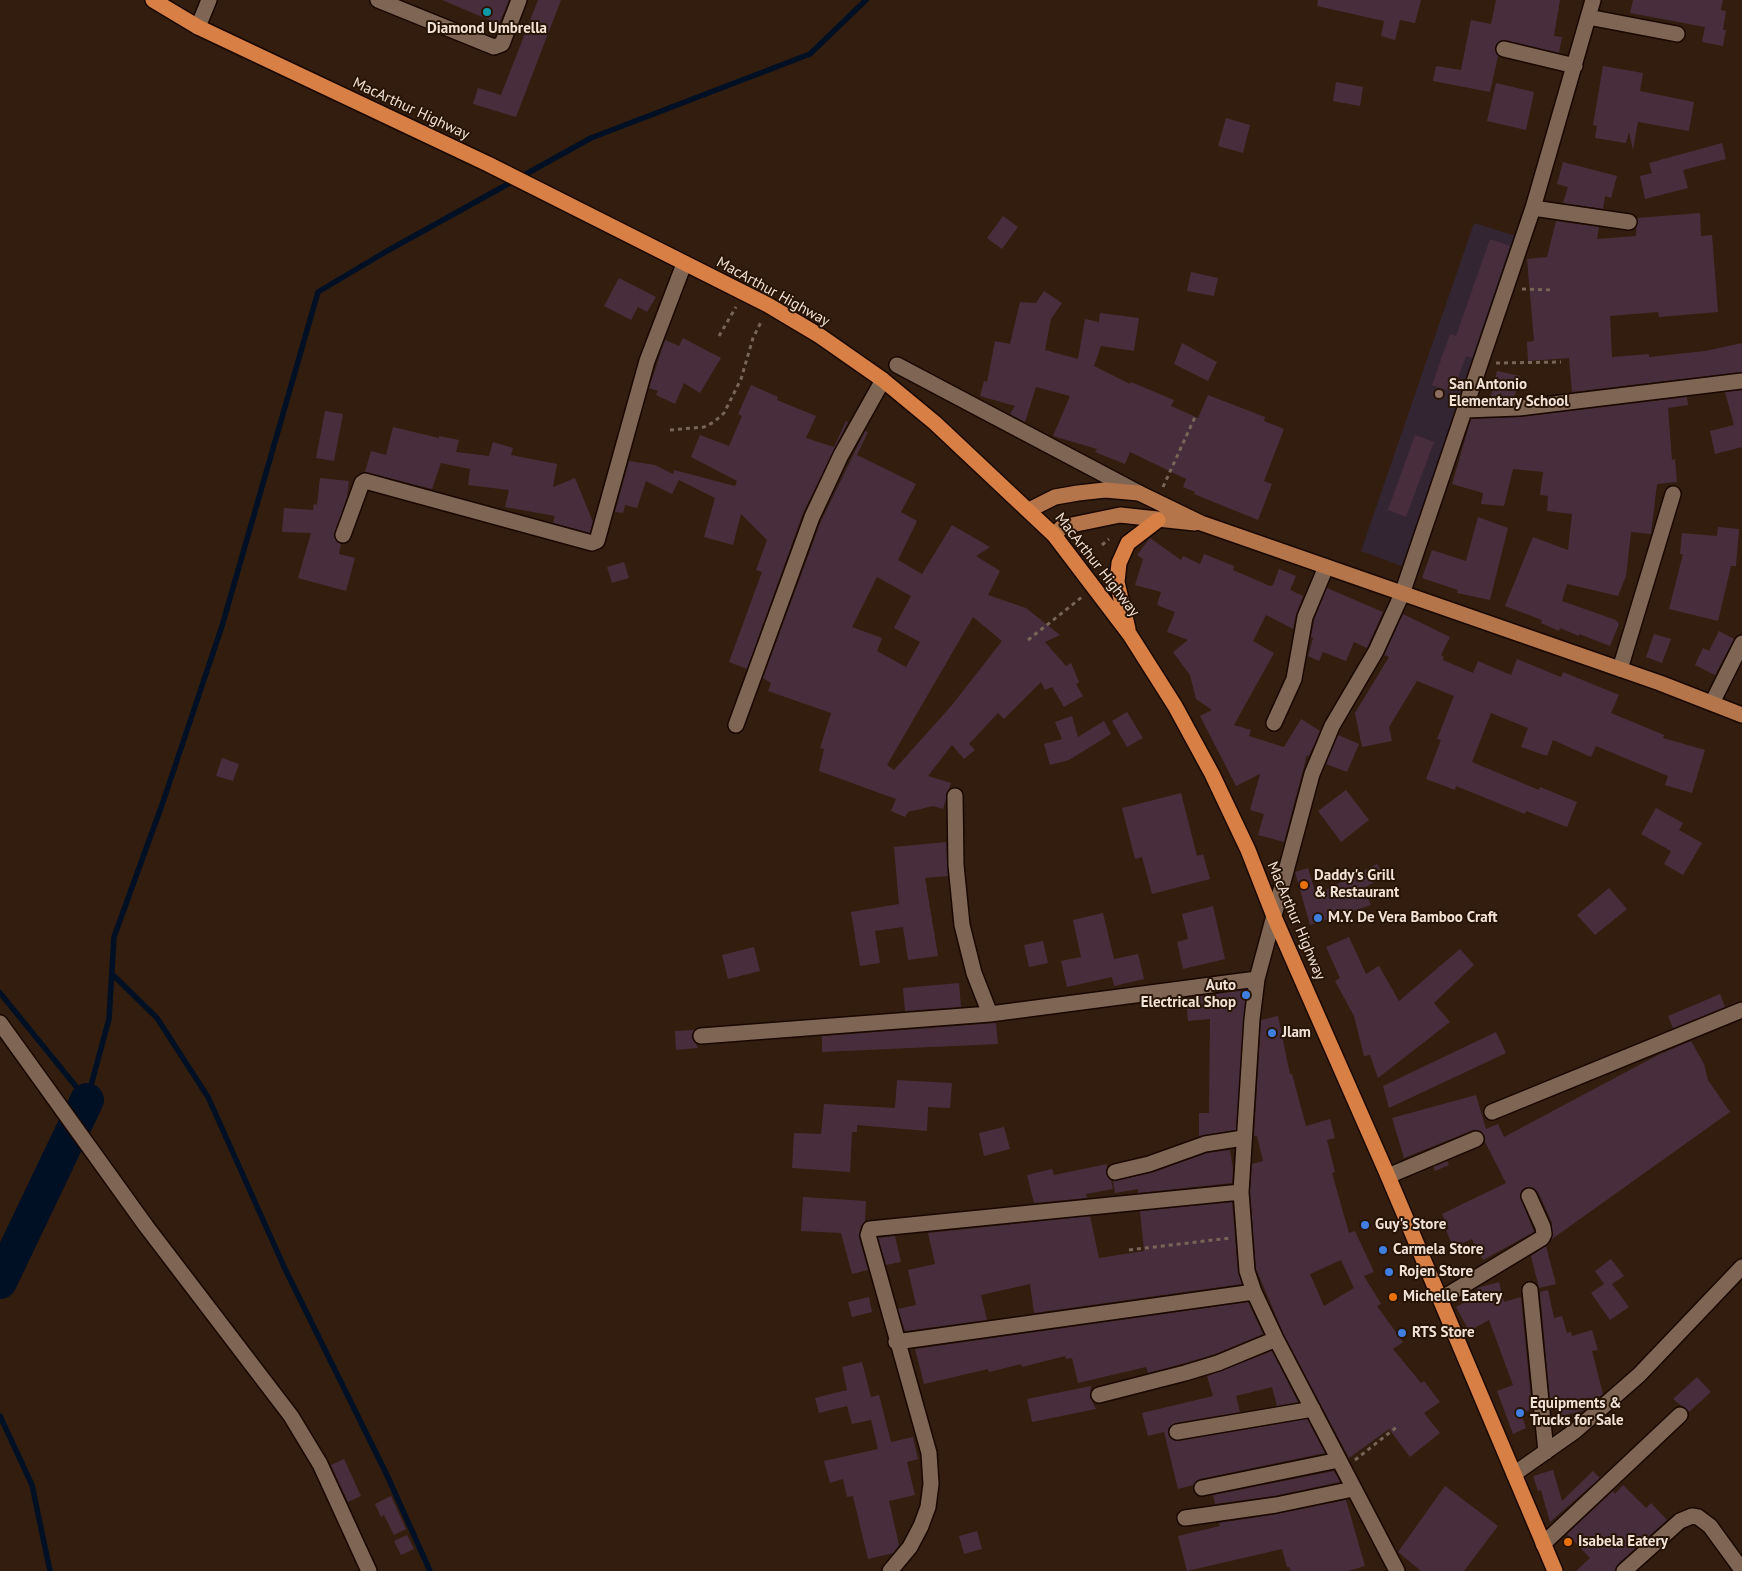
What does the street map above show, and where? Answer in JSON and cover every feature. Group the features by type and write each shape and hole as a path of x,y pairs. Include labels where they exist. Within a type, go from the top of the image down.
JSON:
{"highway":[{"name":"MacArthur Highway","path":"153,0 198,27 488,164 768,305 820,336 883,380 935,423 1054,535 1130,635 1175,706 1212,774 1248,850 1275,919 1441,1299 1555,1571"},
{"path":"1130,635 1117,582 1119,563 1128,543 1158,520"}],"main road":[{"path":"1029,510 1055,497 1078,493 1105,490 1139,493 1157,500 1201,523 1620,669 1742,715"},
{"path":"1054,535 1062,527 1120,515 1201,523"}],"street":[{"path":"198,27 209,0"},
{"path":"378,0 494,48 502,44 519,0"},
{"path":"1397,1571 1390,1554 1353,1489 1276,1339 1254,1292 1247,1271 1241,1192 1252,1019 1257,979 1275,919 1312,774 1332,726 1376,651 1402,594 1533,208 1593,0"},
{"path":"1588,17 1677,34"},
{"path":"1504,49 1575,66"},
{"path":"1533,208 1629,222"},
{"path":"343,535 362,483 365,481 592,542 596,541 647,361 684,264"},
{"path":"897,365 1139,493"},
{"path":"736,725 812,517 841,455 883,380"},
{"path":"1465,410 1519,408 1742,381"},
{"path":"1620,669 1673,494"},
{"path":"1274,723 1294,679 1305,617 1326,567"},
{"path":"1712,703 1742,643"},
{"path":"955,796 956,865 962,924 974,973 990,1014"},
{"path":"701,1036 990,1014 1257,979"},
{"path":"1492,1112 1742,1010"},
{"path":"0,1023 86,1142 291,1416 320,1464 369,1571"},
{"path":"1115,1172 1149,1164 1205,1144 1243,1138"},
{"path":"1388,1176 1476,1139"},
{"path":"890,1571 910,1547 928,1507 930,1484 929,1453 915,1397 896,1342 868,1235 870,1228 1241,1192"},
{"path":"1441,1299 1542,1238 1544,1234 1543,1227 1529,1196"},
{"path":"1514,1474 1575,1431 1640,1375 1742,1268"},
{"path":"1530,1290 1546,1452"},
{"path":"896,1342 1254,1292"},
{"path":"1099,1394 1185,1373 1276,1339"},
{"path":"1177,1432 1313,1409"},
{"path":"1544,1544 1680,1415"},
{"path":"1202,1488 1341,1464"},
{"path":"1186,1518 1276,1505 1353,1489"},
{"path":"1624,1571 1680,1521 1692,1516 1698,1517 1710,1526 1742,1570"}],"path":[{"path":"1505,288 1554,290"},
{"path":"719,336 743,293"},
{"path":"670,430 704,426 714,422 724,413 741,379 753,338 768,305"},
{"path":"1481,363 1561,362"},
{"path":"1157,500 1195,417"},
{"path":"1102,545 1109,539"},
{"path":"1028,640 1094,587"},
{"path":"1129,1250 1243,1237"},
{"path":"1341,1464 1398,1426"}],"shaded area":[{"name":"San Antonio Elementary School","path":"1474,223 1519,237 1402,566 1361,551"}],"building":[{"name":"Diamond Umbrella","path":"442,0 509,0 499,24"},
{"path":"538,0 561,0 516,117 473,104 478,88 501,95"},
{"path":"1318,0 1421,0 1415,23 1400,20 1395,40 1381,36 1384,21 1317,6"},
{"path":"1496,0 1560,0 1554,36 1562,37 1559,53 1502,40 1495,47 1498,56 1490,92 1433,81 1436,66 1461,70 1471,20 1491,24"},
{"path":"1633,0 1723,0 1721,10 1726,11 1723,30 1726,30 1723,46 1702,42 1705,27 1630,13"},
{"path":"1603,66 1643,73 1640,91 1694,102 1689,131 1638,122 1633,150 1629,132 1626,143 1595,138 1597,126 1593,125"},
{"path":"1336,82 1363,87 1360,106 1333,101"},
{"path":"1496,83 1534,92 1526,130 1487,121"},
{"path":"1226,118 1250,125 1243,153 1218,146"},
{"path":"1722,143 1726,159 1683,170 1688,188 1645,199 1640,176 1652,173 1649,163"},
{"path":"1563,162 1617,176 1611,198 1605,196 1603,209 1563,203 1568,187 1557,184"},
{"path":"1700,213 1701,236 1712,235 1718,312 1659,317 1658,312 1610,316 1612,357 1649,354 1649,357 1705,351 1742,343 1742,372 1572,392 1569,358 1528,361 1527,342 1534,341 1527,259 1547,257 1556,221 1599,227 1597,239 1636,236 1637,218"},
{"path":"1003,216 1018,227 1002,249 987,238"},
{"path":"1490,239 1510,246 1472,358 1466,356 1453,392 1432,385 1450,334 1456,336"},
{"path":"1191,272 1218,278 1214,296 1187,291"},
{"path":"619,278 656,297 647,312 638,307 631,320 604,306"},
{"path":"1044,291 1062,303 1051,319 1045,350 1078,359 1085,319 1099,322 1100,313 1139,318 1134,351 1101,346 1094,366 1130,384 1131,382 1174,400 1171,406 1198,418 1208,395 1265,417 1264,421 1284,429 1264,481 1272,484 1258,520 1194,494 1195,492 1183,487 1186,479 1130,452 1125,464 1095,452 1097,449 1053,436 1070,396 1036,387 1025,422 1010,414 1015,406 980,396 984,381 987,382 995,341 1010,344 1020,302 1036,303"},
{"path":"683,338 721,358 700,393 684,383 675,404 656,395 658,391 649,388 665,340 679,346"},
{"path":"1182,343 1217,362 1208,381 1174,364"},
{"path":"1497,371 1520,376 1514,399 1490,400"},
{"path":"751,385 778,397 777,400 816,416 806,438 834,447 846,421 848,422 803,513 747,669 729,662 762,572 756,570 767,540 741,514 733,545 704,537 715,498 679,480 672,494 646,481 637,508 625,505 623,513 615,512 629,461 655,465 673,474 674,470 735,486 737,481 691,457 700,435 729,446 742,416 738,414"},
{"path":"1742,390 1742,447 1715,454 1710,431 1734,425 1725,392"},
{"path":"1687,397 1688,405 1668,408 1672,460 1675,459 1677,482 1657,484 1651,534 1631,532 1626,576 1618,596 1567,584 1562,601 1616,620 1619,624 1610,646 1560,628 1559,631 1541,623 1542,620 1505,606 1533,537 1568,550 1572,514 1547,511 1548,496 1540,495 1543,472 1513,469 1504,506 1481,504 1483,493 1452,484 1471,419 1520,417"},
{"path":"325,411 343,414 334,461 316,458"},
{"path":"393,427 439,438 439,436 459,440 456,452 489,456 493,442 513,448 511,455 557,464 553,487 575,478 593,522 590,533 553,523 555,516 505,507 509,490 468,485 470,469 441,463 432,489 365,472 371,451 386,455"},
{"path":"865,431 868,432 857,455 916,484 901,512 917,521 898,560 922,574 952,525 990,547 976,556 1000,571 988,595 1026,608 1060,635 1045,642 1066,666 1071,663 1079,682 1076,684 1083,696 1064,707 1052,687 1045,690 1041,682 1004,719 998,713 969,744 975,750 964,759 952,745 928,776 951,783 943,809 933,806 908,812 905,817 891,811 896,799 819,771 824,749 820,748 831,713 768,691 771,683 763,678 821,521","holes":["877,577 911,596 894,628 920,642 906,667 877,651 882,638 852,627","973,617 1002,641 952,705 894,770 887,765"]},
{"path":"1415,435 1434,442 1406,517 1388,510"},
{"path":"320,478 349,481 347,497 334,536 341,544 339,554 355,558 346,591 298,578 311,533 282,532 284,508 313,510 314,504 317,505"},
{"path":"1478,517 1508,528 1490,600 1457,593 1458,590 1422,578 1432,550 1466,561"},
{"path":"1718,527 1739,529 1736,566 1731,566 1718,621 1669,609 1683,554 1680,554 1682,533 1717,536"},
{"path":"1150,538 1181,560 1183,556 1200,564 1204,554 1234,566 1233,570 1270,586 1273,585 1279,569 1296,576 1290,590 1303,596 1293,629 1266,615 1253,641 1274,653 1234,725 1251,730 1249,736 1284,747 1301,719 1320,731 1309,756 1307,755 1284,842 1258,835 1264,814 1250,810 1260,774 1236,786 1200,716 1212,710 1196,699 1190,675 1173,652 1188,640 1167,632 1175,612 1157,605 1161,592 1135,585 1143,559 1137,555"},
{"path":"624,562 629,578 612,583 607,567"},
{"path":"1327,588 1383,612 1367,648 1354,642 1346,661 1323,652 1319,661 1308,656 1313,638 1311,637 1314,620"},
{"path":"1403,614 1450,637 1441,655 1444,657 1443,660 1473,673 1478,661 1511,675 1517,659 1561,677 1563,672 1619,695 1611,713 1664,735 1663,738 1705,750 1692,793 1665,785 1668,776 1596,746 1591,757 1553,740 1547,756 1521,747 1528,728 1491,713 1472,762 1539,790 1540,787 1577,802 1567,827 1526,811 1525,814 1456,786 1455,790 1426,779 1441,740 1437,739 1454,696 1417,681 1389,727 1392,741 1362,747 1355,713 1389,657 1384,655"},
{"path":"1719,631 1734,639 1715,675 1695,665 1703,648 1709,651"},
{"path":"1654,634 1671,639 1662,663 1646,657"},
{"path":"1127,712 1143,738 1127,747 1112,721"},
{"path":"1072,716 1078,737 1104,721 1111,734 1069,760 1050,765 1044,744 1062,739 1055,722"},
{"path":"1338,735 1359,744 1347,772 1326,764"},
{"path":"222,758 239,764 233,781 216,776"},
{"path":"1346,790 1369,820 1341,842 1318,811"},
{"path":"1181,793 1197,856 1203,854 1210,879 1152,894 1142,857 1135,859 1122,808"},
{"path":"1656,808 1683,823 1679,830 1702,843 1683,875 1664,864 1671,851 1641,834"},
{"path":"946,842 948,876 925,878 938,956 908,960 903,927 875,931 880,963 860,966 851,912 899,904 894,847"},
{"path":"1377,864 1384,876 1363,889 1371,905 1310,925 1295,872 1308,868 1316,895"},
{"path":"1609,888 1627,909 1595,935 1577,915"},
{"path":"1213,906 1225,959 1183,969 1177,942 1188,939 1182,914"},
{"path":"1103,913 1114,959 1138,954 1144,979 1114,986 1112,977 1067,987 1061,961 1081,957 1073,920"},
{"path":"1349,937 1366,974 1379,966 1399,1001 1460,949 1474,965 1434,1003 1450,1022 1378,1078 1370,1055 1364,1056 1354,1016 1335,981 1340,978 1326,947"},
{"path":"1043,941 1048,963 1029,967 1024,945"},
{"path":"754,947 760,971 728,979 722,955"},
{"path":"959,983 961,1007 905,1011 903,988"},
{"path":"1246,990 1236,1130 1199,1136 1199,1113 1209,1113 1210,1019 1188,1021 1186,998"},
{"path":"1720,994 1725,1007 1673,1028 1668,1016"},
{"path":"1278,1016 1290,1074 1292,1074 1306,1126 1330,1119 1335,1138 1327,1140 1335,1172 1332,1173 1349,1233 1355,1231 1374,1272 1364,1276 1381,1304 1377,1306 1403,1342 1393,1349 1421,1383 1424,1381 1440,1402 1424,1413 1440,1433 1410,1457 1389,1429 1349,1458 1284,1335 1256,1269 1250,1192 1252,1164 1263,1161 1257,1136 1254,1136 1261,1020","holes":["1341,1260 1354,1288 1324,1306 1310,1274"]},
{"path":"996,1023 998,1044 822,1052 822,1036"},
{"path":"695,1030 692,1037 698,1048 676,1050 675,1031"},
{"path":"1496,1032 1506,1053 1389,1108 1383,1086"},
{"path":"1691,1041 1704,1064 1708,1080 1730,1112 1552,1239 1552,1223 1538,1192 1529,1187 1522,1190 1520,1196 1534,1232 1483,1260 1472,1239 1453,1247 1446,1230 1449,1229 1442,1214 1506,1183 1485,1142 1484,1135 1481,1131 1473,1130 1404,1158 1392,1118 1476,1095 1486,1129 1498,1124 1504,1137 1658,1055"},
{"path":"897,1080 952,1083 950,1108 928,1107 927,1131 857,1125 857,1132 852,1132 850,1172 792,1168 794,1133 821,1134 824,1104 895,1108"},
{"path":"1004,1127 1010,1149 984,1156 979,1133"},
{"path":"1230,1150 1233,1169 1232,1183 1138,1193 1138,1189 1115,1193 1113,1181 1151,1173 1207,1153"},
{"path":"1447,1161 1449,1165 1435,1171 1433,1167"},
{"path":"1107,1164 1106,1174 1111,1180 1113,1189 1086,1194 1087,1198 1034,1203 1027,1175 1052,1169 1054,1175"},
{"path":"803,1197 866,1201 865,1221 861,1226 859,1237 868,1270 852,1274 841,1233 801,1231"},
{"path":"1232,1202 1238,1272 1242,1284 1034,1313 1030,1284 981,1295 987,1320 905,1331 898,1309 916,1305 908,1270 935,1264 928,1233 1090,1216 1099,1258 1144,1251 1140,1211"},
{"path":"895,1236 901,1262 886,1265 878,1238"},
{"path":"1546,1246 1556,1284 1539,1288 1531,1256"},
{"path":"1611,1259 1624,1276 1612,1284 1629,1307 1610,1320 1591,1293 1604,1284 1595,1271"},
{"path":"1499,1282 1504,1302 1521,1297 1532,1409 1521,1413 1526,1428 1513,1434 1497,1391 1513,1385 1489,1320 1469,1331 1456,1307 1479,1295 1477,1288"},
{"path":"1548,1290 1554,1318 1562,1316 1567,1333 1571,1332 1572,1336 1592,1330 1598,1350 1592,1351 1603,1394 1586,1407 1585,1410 1558,1417 1554,1401 1550,1402 1540,1292"},
{"path":"869,1297 872,1312 852,1317 848,1302"},
{"path":"1248,1302 1263,1334 1215,1354 1182,1364 1148,1373 1146,1367 1078,1383 1072,1358 1066,1359 1065,1356 1022,1367 1021,1364 989,1372 988,1369 924,1384 915,1349"},
{"path":"1272,1351 1298,1402 1277,1406 1272,1387 1236,1396 1240,1412 1175,1423 1168,1428 1170,1438 1179,1441 1307,1419 1325,1453 1200,1479 1193,1485 1178,1489 1164,1432 1148,1436 1142,1413 1213,1396 1207,1376"},
{"path":"862,1362 871,1397 879,1395 891,1442 913,1437 918,1459 907,1462 915,1495 889,1501 899,1545 893,1553 868,1559 853,1496 847,1497 843,1479 830,1483 824,1461 878,1449 871,1420 852,1424 847,1406 819,1413 815,1398 847,1390 842,1367"},
{"path":"1697,1377 1711,1392 1689,1412 1673,1399"},
{"path":"1091,1386 1090,1397 1096,1409 1032,1422 1027,1399"},
{"path":"344,1459 361,1496 348,1502 331,1465"},
{"path":"1553,1470 1562,1501 1593,1471 1600,1478 1550,1522 1541,1490 1538,1491 1533,1476"},
{"path":"1334,1471 1340,1482 1274,1496 1215,1504 1213,1495"},
{"path":"1623,1485 1646,1508 1651,1503 1667,1520 1618,1564 1615,1571 1576,1571 1590,1558 1567,1534 1613,1491 1615,1494"},
{"path":"1445,1486 1498,1526 1464,1571 1421,1571 1398,1552"},
{"path":"391,1496 406,1529 394,1535 384,1515 381,1517 375,1504"},
{"path":"1346,1500 1365,1566 1348,1571 1291,1571 1287,1567 1282,1549 1187,1571 1178,1536 1220,1526 1219,1523"},
{"path":"977,1531 982,1549 964,1554 959,1536"},
{"path":"407,1535 414,1549 401,1555 394,1541"}],"waterway":[{"path":"87,1100 109,1019 114,937 163,802 222,626 318,292 387,251 591,138 810,54 866,0"},
{"path":"112,974 157,1018 208,1097 285,1269 386,1473 430,1571"},
{"path":"0,993 87,1100"},
{"path":"0,1282 87,1100"},
{"path":"0,1416 32,1485 50,1571"}],"place":[{"name":"Diamond Umbrella","path":"487,12"},
{"name":"San Antonio Elementary School","path":"1439,394"},
{"name":"Daddy's Grill & Restaurant","path":"1304,885"},
{"name":"M.Y. De Vera Bamboo Craft","path":"1318,918"},
{"name":"Auto Electrical Shop","path":"1246,995"},
{"name":"Jlam","path":"1272,1033"},
{"name":"Guy's Store","path":"1365,1225"},
{"name":"Carmela Store","path":"1383,1250"},
{"name":"Rojen Store","path":"1389,1272"},
{"name":"Michelle Eatery","path":"1393,1297"},
{"name":"RTS Store","path":"1402,1333"},
{"name":"Equipments & Trucks for Sale","path":"1520,1413"},
{"name":"Isabela Eatery","path":"1568,1542"}]}
